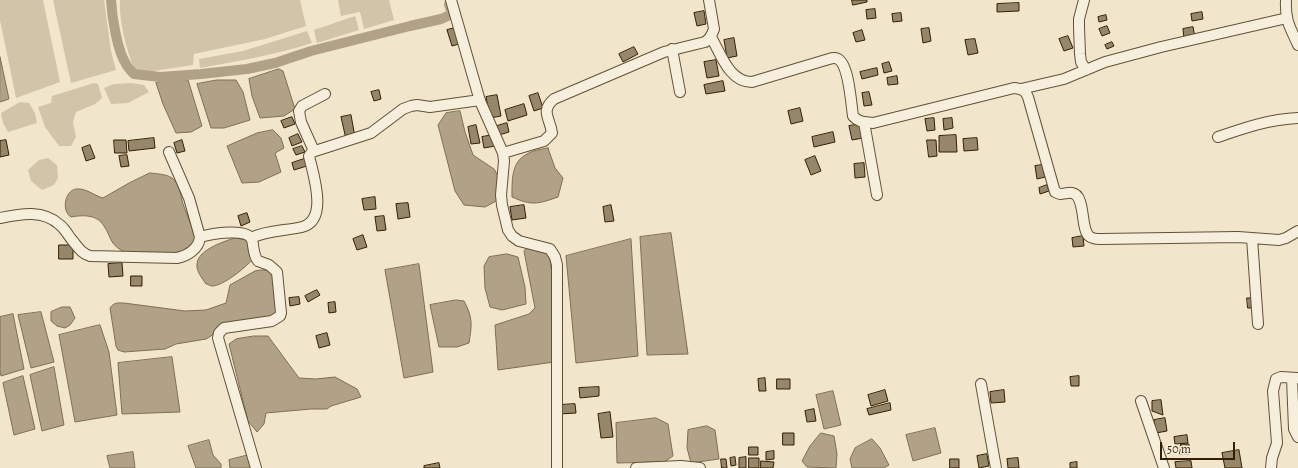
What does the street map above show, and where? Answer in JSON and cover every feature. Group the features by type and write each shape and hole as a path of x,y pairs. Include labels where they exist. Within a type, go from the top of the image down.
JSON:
{"street":[{"path":"451,0 480,100 503,153 504,161 501,195 508,230 512,236 519,241 550,248 555,256 557,265 557,468"},
{"path":"503,153 544,141 552,133 546,114 546,109 554,99 664,52 705,42 711,37 714,29 709,0"},
{"path":"1084,0 1079,19 1079,27 1081,62 1086,70"},
{"path":"1286,0 1288,27 1298,46"},
{"path":"711,37 731,73 738,80 745,82 752,82 829,59 839,59 846,72 853,116 857,120 873,123 1014,88 1021,88 1064,79 1105,62 1161,47 1287,18"},
{"path":"672,49 680,92"},
{"path":"1021,88 1026,92 1028,97 1055,192 1060,194 1072,193 1078,196 1085,229 1088,235 1092,238 1238,237 1279,240 1298,231"},
{"path":"314,151 301,122 299,111 302,106 325,94"},
{"path":"250,238 259,234 304,226 313,220 317,212 318,199 316,183 309,156 314,151 371,132 403,109 411,106 417,105 430,107 480,100"},
{"path":"1218,137 1250,126 1281,119 1298,118"},
{"path":"864,122 877,195"},
{"path":"0,218 24,213 47,217 61,225 80,251 90,256 184,257 191,253 198,244 200,237 189,198 169,152"},
{"path":"200,237 237,232 248,235 258,261 274,268 277,272 281,313 280,316 272,321 224,328 219,333 218,338 256,468"},
{"path":"1252,238 1258,324"},
{"path":"1271,468 1272,458 1277,443 1273,390 1276,379 1281,377 1295,378 1294,428 1298,437"},
{"path":"981,384 996,468"},
{"path":"1141,401 1164,468"},
{"path":"636,468 681,466 700,468"}],"shaded area":[{"path":"0,0 43,0 60,82 16,98 0,20"},
{"path":"53,0 104,0 111,51 116,70 71,83"},
{"path":"120,0 300,0 306,26 265,39 194,54 193,65 148,72 134,69 124,35"},
{"path":"338,0 389,0 394,20 364,29 360,12 341,16"},
{"path":"355,16 359,30 317,43 314,30"},
{"path":"307,31 312,43 270,54 200,68 199,59 243,51"},
{"path":"0,57 9,99 0,102"},
{"path":"279,69 283,71 295,109 284,116 260,118 252,96 249,79"},
{"path":"176,78 188,80 202,126 191,132 176,133 163,104 156,83"},
{"path":"217,80 236,80 243,92 250,120 224,128 211,128 197,84"},
{"path":"94,83 98,84 102,98 95,104 76,112 73,122 76,137 71,146 59,146 45,127 38,107 51,103 52,96"},
{"path":"131,83 144,85 149,92 128,103 111,104 104,88 114,84"},
{"path":"20,102 29,103 35,113 37,123 8,132 3,123 1,113"},
{"path":"460,111 473,155 494,169 501,181 498,200 485,207 464,205 455,191 438,125 446,113"},
{"path":"273,130 281,138 284,148 275,153 281,172 259,182 242,183 227,146 257,133"},
{"path":"548,148 555,168 563,178 558,197 530,203 512,197 514,172 518,162 522,157 529,153"},
{"path":"48,158 57,165 58,178 54,185 42,190 31,181 28,170 39,160"},
{"path":"150,173 162,174 170,177 175,180 178,186 186,212 197,236 192,247 182,254 130,254 114,245 104,226 97,219 89,216 71,217 68,214 65,205 66,200 68,195 74,189 85,190 103,198"},
{"path":"671,233 688,354 647,355 640,237"},
{"path":"237,237 246,239 250,244 252,260 228,280 212,286 206,284 197,269 197,264 202,254 213,246"},
{"path":"631,239 638,356 576,363 566,256"},
{"path":"530,247 549,253 553,279 554,362 498,370 495,325 529,314 535,308 524,251"},
{"path":"507,254 518,257 525,287 526,304 502,310 490,307 485,288 484,266 489,257"},
{"path":"419,264 433,372 404,378 385,270"},
{"path":"268,270 273,274 278,313 215,332 206,339 176,344 165,349 124,352 118,350 116,346 110,308 115,304 124,303 185,311 206,310 226,303 230,285 255,271"},
{"path":"456,300 464,301 469,312 471,326 469,343 457,347 439,347 430,305"},
{"path":"62,307 70,307 75,318 70,325 65,328 57,326 51,321 51,312"},
{"path":"41,312 54,362 31,368 18,315"},
{"path":"13,314 24,369 1,376 0,317"},
{"path":"100,325 109,352 117,415 75,422 59,335"},
{"path":"254,336 268,336 299,378 316,379 335,377 357,389 361,397 331,406 327,409 266,413 264,424 257,432 248,421 229,344 236,339"},
{"path":"172,357 180,412 122,414 118,363"},
{"path":"54,367 64,425 42,431 30,375"},
{"path":"23,376 35,429 14,435 3,383"},
{"path":"833,391 841,425 824,429 816,395"},
{"path":"656,418 668,424 673,456 664,462 617,463 616,423"},
{"path":"707,426 715,430 719,459 691,463 687,448 688,430"},
{"path":"935,428 941,453 913,461 906,435"},
{"path":"821,433 834,436 837,454 836,468 807,467 802,461 810,446"},
{"path":"872,439 880,448 889,465 884,468 852,468 850,459 855,448"},
{"path":"209,440 213,455 221,464 221,468 196,468 188,446"},
{"path":"133,452 135,468 110,468 107,456"},
{"path":"249,455 252,468 230,468 229,460"}],"building":[{"path":"852,0 867,0 867,2 853,5"},
{"path":"1019,3 1019,11 997,12 997,4"},
{"path":"875,9 876,18 867,19 866,10"},
{"path":"704,11 706,24 697,26 694,13"},
{"path":"1202,12 1203,19 1192,21 1191,14"},
{"path":"901,13 902,21 893,22 892,14"},
{"path":"1106,15 1107,20 1099,22 1098,17"},
{"path":"1107,26 1110,33 1102,36 1099,29"},
{"path":"1193,27 1195,37 1184,39 1183,29"},
{"path":"455,28 459,44 452,46 447,30"},
{"path":"929,28 931,41 923,43 921,29"},
{"path":"862,30 865,40 856,42 853,33"},
{"path":"1068,36 1073,48 1064,51 1059,39"},
{"path":"734,38 737,56 727,58 724,40"},
{"path":"975,39 978,53 968,55 965,40"},
{"path":"1112,42 1114,46 1107,49 1105,45"},
{"path":"634,47 638,54 623,62 619,54"},
{"path":"716,60 719,76 707,78 704,62"},
{"path":"889,62 892,71 884,73 882,64"},
{"path":"877,68 878,75 862,79 860,72"},
{"path":"897,76 898,84 888,85 887,78"},
{"path":"723,81 725,91 706,94 704,85"},
{"path":"379,90 381,99 374,101 371,92"},
{"path":"869,92 872,105 864,106 862,93"},
{"path":"538,93 543,108 534,111 529,96"},
{"path":"497,95 501,116 490,118 486,97"},
{"path":"524,104 527,115 508,121 505,110"},
{"path":"800,108 803,121 791,124 788,111"},
{"path":"351,115 355,137 346,139 341,117"},
{"path":"292,117 295,124 284,128 281,121"},
{"path":"934,118 935,130 927,131 925,119"},
{"path":"952,118 953,128 944,130 943,119"},
{"path":"507,123 509,132 499,135 497,126"},
{"path":"861,124 863,138 852,140 849,126"},
{"path":"476,125 480,143 471,144 468,127"},
{"path":"833,132 835,142 814,147 812,137"},
{"path":"298,134 302,142 292,146 289,138"},
{"path":"493,135 495,146 484,148 482,137"},
{"path":"956,135 957,152 939,152 939,136"},
{"path":"154,138 155,148 129,151 128,141"},
{"path":"977,138 978,150 964,151 963,139"},
{"path":"6,140 9,155 0,157 0,141"},
{"path":"114,140 126,140 127,153 115,153"},
{"path":"182,140 185,151 177,153 174,143"},
{"path":"927,140 936,140 937,156 929,157"},
{"path":"90,145 95,158 86,161 82,148"},
{"path":"302,146 305,152 296,155 293,149"},
{"path":"127,155 129,166 121,167 119,156"},
{"path":"815,156 821,171 811,175 805,160"},
{"path":"307,158 310,165 294,170 292,163"},
{"path":"864,163 865,177 855,178 854,164"},
{"path":"1042,165 1045,177 1037,179 1035,166"},
{"path":"1047,185 1049,191 1040,194 1039,188"},
{"path":"375,197 376,209 364,210 362,199"},
{"path":"408,203 410,217 398,219 396,204"},
{"path":"524,205 526,218 512,220 510,207"},
{"path":"611,205 614,221 605,222 603,207"},
{"path":"247,213 250,222 241,226 238,216"},
{"path":"384,216 386,230 377,231 375,217"},
{"path":"363,235 367,247 357,250 353,239"},
{"path":"1083,236 1084,246 1073,247 1072,238"},
{"path":"59,245 73,245 73,259 59,259"},
{"path":"122,263 123,276 109,277 108,264"},
{"path":"131,276 142,276 142,286 131,286"},
{"path":"317,290 320,295 308,302 305,296"},
{"path":"299,297 300,304 290,306 289,298"},
{"path":"1247,298 1253,298 1254,308 1248,308"},
{"path":"335,302 336,312 329,313 328,303"},
{"path":"327,333 330,345 319,348 316,336"},
{"path":"1079,376 1079,386 1071,386 1070,377"},
{"path":"765,378 766,391 759,391 758,379"},
{"path":"777,379 790,379 790,389 777,389"},
{"path":"599,387 599,396 580,398 579,388"},
{"path":"885,390 888,401 871,406 868,395"},
{"path":"1004,390 1005,402 991,403 990,392"},
{"path":"1161,400 1163,415 1152,411 1152,401"},
{"path":"890,403 891,410 869,415 867,409"},
{"path":"575,404 576,413 560,414 559,405"},
{"path":"814,409 816,421 807,422 805,411"},
{"path":"610,412 613,437 601,438 598,414"},
{"path":"1165,418 1167,431 1156,433 1154,420"},
{"path":"783,433 794,433 794,445 783,445"},
{"path":"1187,435 1188,443 1175,444 1174,437"},
{"path":"1181,444 1189,444 1189,454 1180,454"},
{"path":"749,447 758,447 758,455 749,455"},
{"path":"1239,450 1242,468 1225,468 1222,453"},
{"path":"774,451 774,459 766,460 766,452"},
{"path":"987,454 989,466 979,468 977,456"},
{"path":"735,457 736,465 731,466 730,458"},
{"path":"746,457 746,468 739,468 739,458"},
{"path":"749,458 759,458 759,468 749,468"},
{"path":"1018,458 1019,468 1008,468 1007,459"},
{"path":"721,459 726,459 727,468 722,468"},
{"path":"950,459 959,459 959,468 950,468"},
{"path":"761,461 774,462 773,468 761,468"},
{"path":"1191,461 1192,468 1176,468 1175,462"},
{"path":"1077,462 1077,468 1070,468 1070,463"},
{"path":"439,463 440,468 424,468 424,466"}],"waterway":[{"path":"111,0 118,42 127,65 134,74 160,77 247,69 275,63 311,51 441,19 452,14 449,4"}]}
